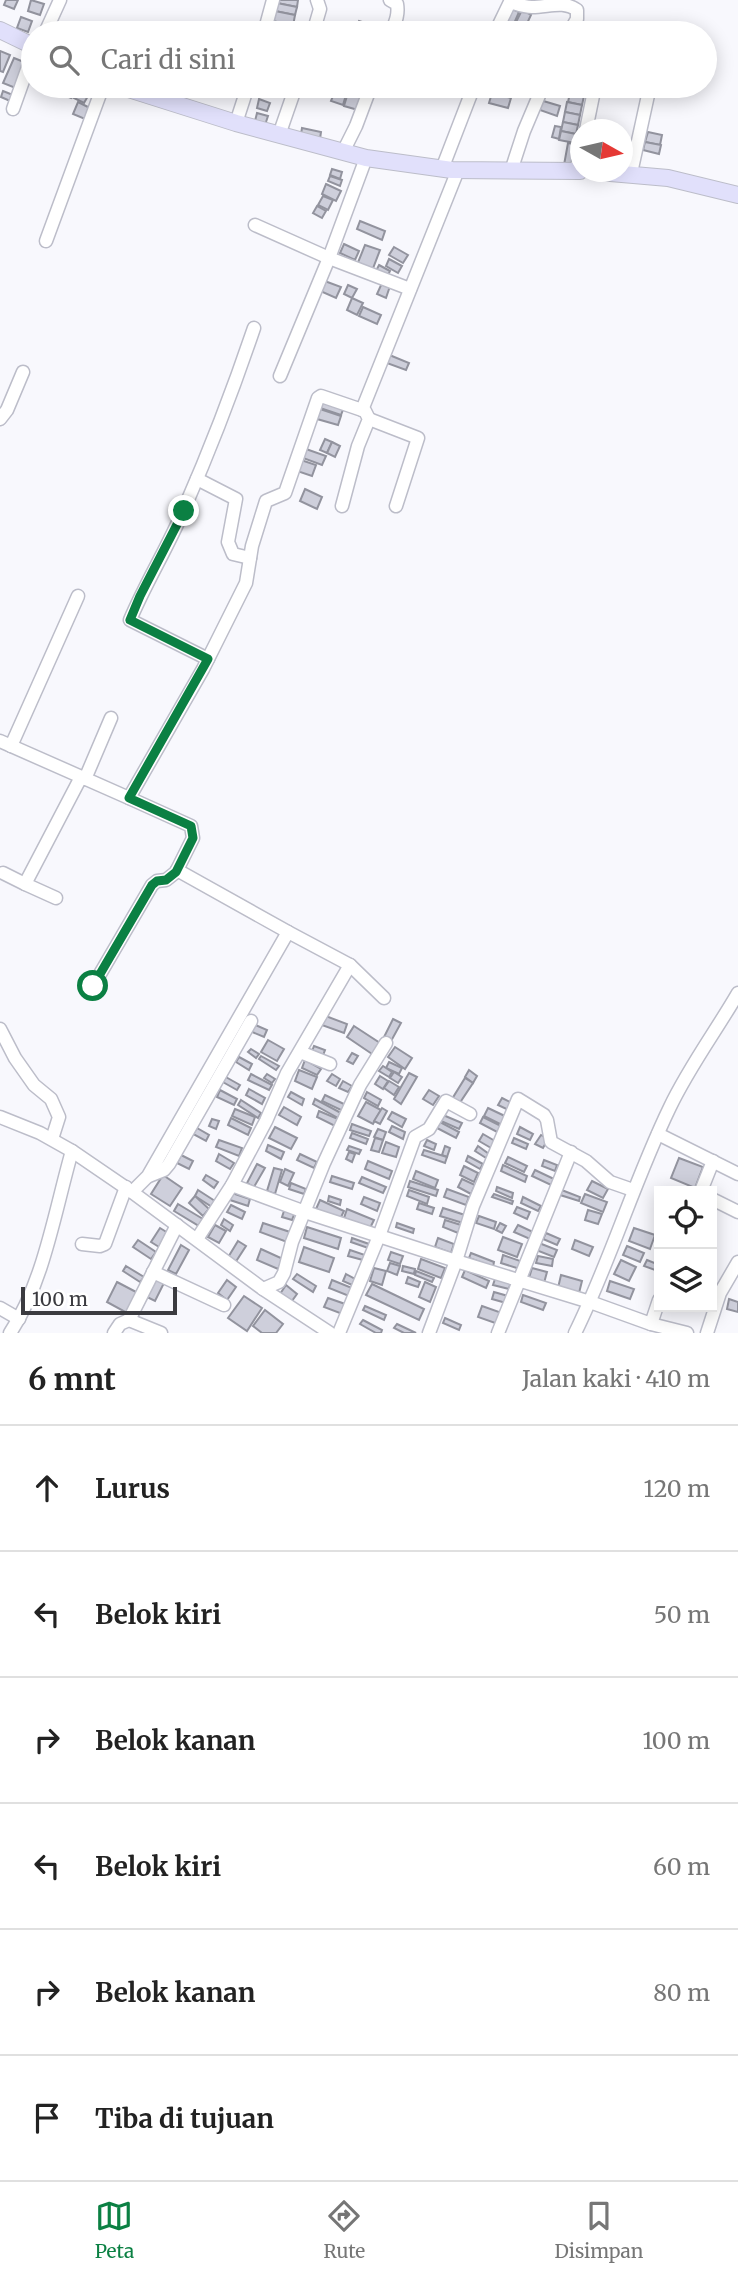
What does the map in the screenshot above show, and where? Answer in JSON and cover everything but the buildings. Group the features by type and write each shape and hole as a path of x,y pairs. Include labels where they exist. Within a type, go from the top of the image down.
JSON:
{"main road":[{"path":"0,30 21,40"},
{"path":"152,98 366,158 450,169 570,170"},
{"path":"633,173 693,183 738,195"}],"street":[{"path":"50,21 60,0"},
{"path":"267,21 273,0"},
{"path":"316,21 320,9 317,0"},
{"path":"390,0 397,4 394,21"},
{"path":"500,21 508,1 559,3 574,7 577,10 576,21"},
{"path":"13,109 21,86"},
{"path":"46,241 99,98"},
{"path":"236,123 244,98"},
{"path":"279,135 292,98"},
{"path":"343,152 366,98"},
{"path":"342,506 366,414 450,169 471,98"},
{"path":"511,171 538,98"},
{"path":"588,119 593,98"},
{"path":"633,164 647,98"},
{"path":"280,376 329,258 366,158"},
{"path":"255,225 329,258 410,289"},
{"path":"208,659 130,620 184,511 226,412 254,328"},
{"path":"0,419 7,410 23,372"},
{"path":"129,798 208,659 246,583 257,526 266,501 285,493 318,398 321,396 366,414 418,438 396,506"},
{"path":"197,479 236,499 228,542 233,554 250,558"},
{"path":"78,596 6,743 191,826 193,838 177,870 166,880 152,885 93,986"},
{"path":"25,884 83,778 111,718"},
{"path":"177,870 350,965 384,998"},
{"path":"3,873 57,898"},
{"path":"82,1244 104,1244 129,1189 169,1164 186,1124 288,932"},
{"path":"197,1239 232,1185 300,1052 350,965"},
{"path":"575,1333 671,1105 738,993"},
{"path":"186,1124 251,1021"},
{"path":"0,1029 15,1058 34,1085 51,1099 59,1116 52,1139"},
{"path":"263,1289 279,1282 285,1273 292,1242 324,1163 360,1085 386,1044"},
{"path":"300,1052 330,1064"},
{"path":"429,1333 456,1262 472,1206 518,1099 544,1115 551,1142 586,1161 610,1182 633,1190"},
{"path":"339,1333 415,1138 429,1129 446,1101 470,1114"},
{"path":"0,1116 72,1151 129,1189 316,1329 330,1333"},
{"path":"658,1134 738,1174"},
{"path":"10,1333 19,1319 43,1255 72,1151"},
{"path":"498,1333 570,1152"},
{"path":"703,1186 713,1161"},
{"path":"232,1185 456,1262 519,1279 650,1324 687,1333"},
{"path":"717,1202 738,1212"},
{"path":"114,1333 120,1324 129,1320 177,1225"},
{"path":"707,1333 720,1293 738,1262"},
{"path":"153,1272 224,1305"},
{"path":"0,1308 19,1319"},
{"path":"650,1324 654,1312"},
{"path":"129,1320 161,1333"}],"route":[{"path":"93,986 152,885 166,880 176,872 193,838 191,826 129,798 208,659 130,620 184,511"}]}
